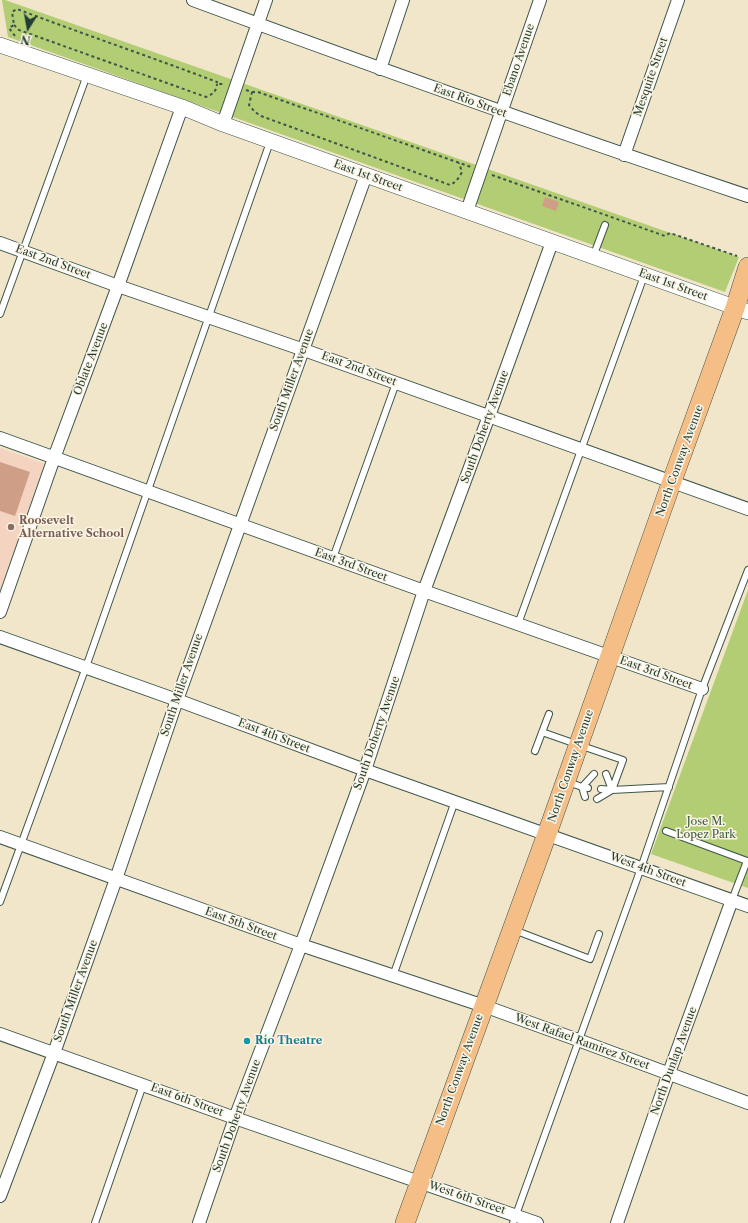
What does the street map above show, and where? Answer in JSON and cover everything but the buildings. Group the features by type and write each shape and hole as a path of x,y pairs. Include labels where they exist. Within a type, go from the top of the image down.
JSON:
{"main road":[{"name":"North Conway Avenue","path":"405,1223 548,834 579,786 579,746 672,481 742,310 743,262"}],"street":[{"name":"East Rio Street","path":"193,0 501,112 748,196"},
{"path":"223,124 266,0"},
{"path":"380,69 403,0"},
{"name":"Ebano Avenue","path":"467,211 540,0"},
{"name":"Mesquite Street","path":"624,155 678,0"},
{"name":"East 1st Street","path":"0,46 182,107 223,124 742,310"},
{"name":"Oblate Avenue","path":"0,612 54,458 182,107"},
{"name":"South Miller Avenue","path":"0,1196 54,1053 116,879 177,700 366,175"},
{"name":"East 2nd Street","path":"0,242 118,286 304,350 748,509"},
{"name":"South Doherty Avenue","path":"199,1223 236,1118 365,770 424,591 552,242"},
{"name":"East 3rd Street","path":"0,438 702,690"},
{"name":"East 4th Street","path":"0,637 177,700 365,770 548,834"},
{"name":"West 4th Street","path":"548,834 748,906"},
{"name":"East 5th Street","path":"0,837 301,945 484,1006"},
{"name":"North Dunlap Avenue","path":"617,1223 669,1073 732,900"},
{"name":"West Rafael Ramirez Street","path":"484,1006 748,1103"},
{"name":"East 6th Street","path":"0,1034 420,1182"},
{"name":"West 6th Street","path":"420,1182 515,1219 537,1223"}],"lane":[{"path":"0,314 87,75"},
{"path":"0,902 86,668 270,141"},
{"path":"593,257 605,226"},
{"path":"518,624 644,275"},
{"path":"333,558 396,383"},
{"path":"515,1219 641,868 702,690 748,570"},
{"path":"535,751 549,714"},
{"path":"542,732 623,760 612,790 597,799"},
{"path":"585,797 579,786 594,774"},
{"path":"606,774 612,790"},
{"path":"601,789 612,790 669,787"},
{"path":"393,976 455,801"},
{"path":"666,831 747,861 732,900"},
{"path":"512,930 590,959 599,934"},
{"path":"95,1223 143,1085"}],"path":[{"path":"14,25 19,30 206,97 216,90 217,84"},
{"path":"252,92 258,92 665,236 670,233 743,262"}],"shaded area":[{"name":"Roosevelt Alternative School","path":"0,448 45,464 0,590"}],"green space":[{"path":"2,0 739,257 725,292 8,37"},
{"name":"Jose M. Lopez Park","path":"748,590 748,888 651,854"}],"place":[{"name":"Roosevelt Alternative School","path":"11,527"},
{"name":"Río Theatre","path":"247,1041"}]}
